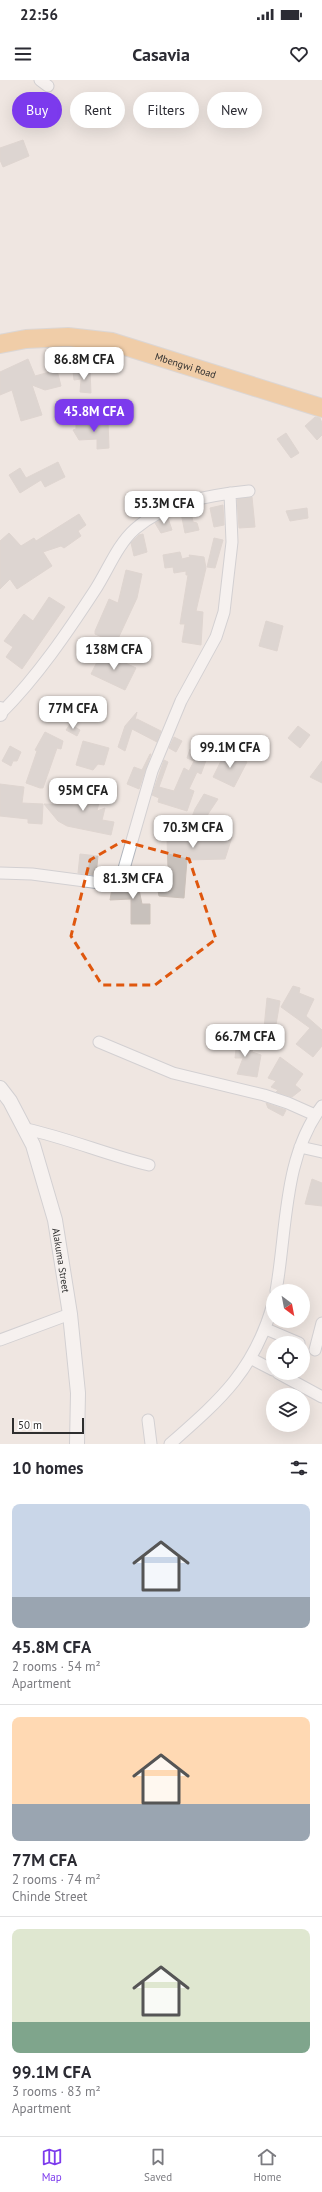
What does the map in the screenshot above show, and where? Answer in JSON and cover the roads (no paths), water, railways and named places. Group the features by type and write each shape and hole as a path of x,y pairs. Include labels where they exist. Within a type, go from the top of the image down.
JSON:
{"main road":[{"name":"Mbengwi Road","path":"0,344 26,339 68,337 112,342 322,408"}],"street":[{"path":"0,712 20,694 37,673 96,589 123,543 135,529 152,518 176,506 197,498 249,491"},
{"path":"0,873 32,874 100,883 110,882 123,872 152,771 181,701 216,636 224,612 232,542 230,493"},
{"path":"99,1042 173,1073 264,1095 319,1111 300,1147 288,1200 277,1284"},
{"name":"Alakuma Street","path":"0,1088 26,1129 33,1145 55,1220 70,1314 78,1393 77,1444"},
{"path":"26,1129 123,1159 149,1165"},
{"path":"300,1147 322,1152"},
{"path":"0,1340 70,1314"},
{"path":"319,1351 322,1323"},
{"path":"170,1444 218,1401 252,1359 266,1329 282,1336"},
{"path":"252,1359 266,1366"},
{"path":"291,1380 322,1397"},
{"path":"148,1420 151,1444"}]}
